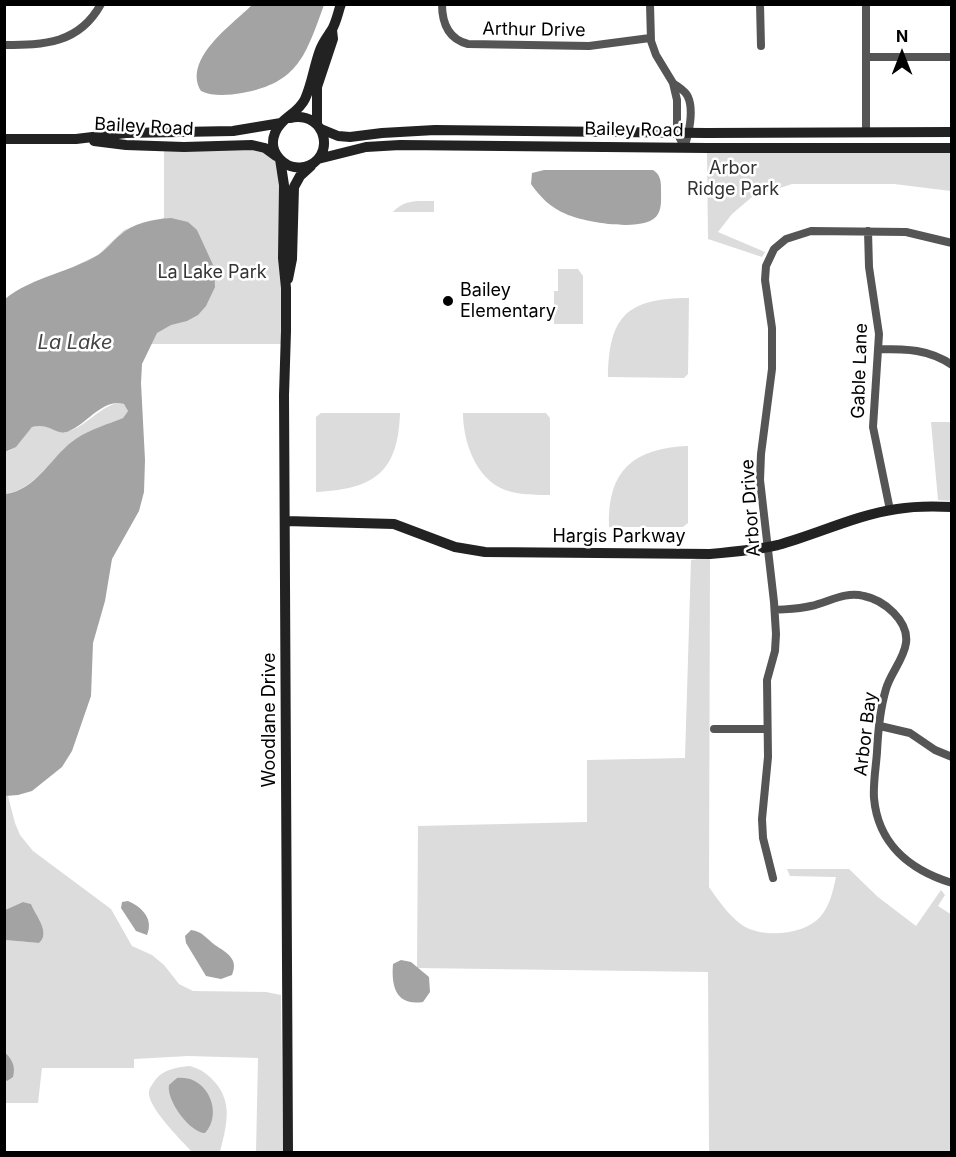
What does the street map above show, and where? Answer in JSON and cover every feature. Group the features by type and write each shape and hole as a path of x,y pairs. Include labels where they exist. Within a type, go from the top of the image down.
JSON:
{"street":[{"path":"4,45 36,45 64,38 85,25 101,4"},
{"path":"332,30 326,35 320,49 306,97 275,132 273,142 279,158 285,164 297,167 310,165 317,160 324,148 319,126 317,87 333,39 332,30 341,4"},
{"name":"Arthur Drive","path":"442,4 444,21 449,32 455,39 468,44 593,46 650,38"},
{"path":"650,4 650,38 656,55 673,83 688,98 689,132 684,147"},
{"path":"760,4 761,46"},
{"path":"866,4 866,132"},
{"path":"867,57 951,57"},
{"path":"673,83 677,100 677,132 684,147"},
{"path":"285,121 304,117 319,126"},
{"name":"Bailey Road","path":"4,139 76,139 126,133 244,130 285,121"},
{"name":"Bailey Road","path":"319,126 343,137 435,130 951,132"},
{"name":"Bailey Road","path":"76,139 126,145 201,147 252,144 265,148 279,158"},
{"name":"Bailey Road","path":"317,160 366,147 400,145 951,148"},
{"name":"Woodlane Drive","path":"279,158 284,184 283,258 286,288 288,1152"},
{"name":"Woodlane Drive","path":"286,288 292,259 294,187 300,176 317,160"},
{"name":"Arbor Drive","path":"773,878 762,819 768,757 767,680 775,651 775,610 760,480 760,454 772,369 772,327 765,280 766,266 774,249 792,236 811,231 906,232 951,243"},
{"name":"Gable Lane","path":"868,231 869,267 877,314 879,349 873,427 890,510"},
{"path":"879,349 927,352 942,358 951,365"},
{"name":"Hargis Parkway","path":"286,521 394,524 456,547 485,552 710,554 767,547 890,510 924,506 951,507"},
{"name":"Arbor Bay","path":"775,610 808,607 842,596 856,595 873,599 900,620 906,632 906,645 886,688 881,710 874,797 879,821 898,852 917,869 951,883"},
{"path":"880,726 910,733 935,750 951,757"},
{"path":"714,729 766,729"}],"green space":[{"name":"La Lake Park","path":"246,144 278,157 286,344 32,344 33,282 60,273 98,255 124,230 164,218 164,146"},
{"name":"Arbor Ridge Park","path":"707,153 951,153 951,191 894,184 792,184 752,197 732,214 718,232 765,252 762,257 708,239"},
{"path":"434,201 434,212 393,212 407,203"},
{"path":"558,269 578,269 583,276 583,324 554,324 554,291 558,291"},
{"path":"689,298 688,374 684,378 608,377 612,339 625,315 636,307 650,302"},
{"path":"121,402 128,411 123,418 77,438 27,486 5,494 5,452 17,445 32,427 43,426 58,431 68,431 80,426 113,404"},
{"path":"321,413 400,413 394,451 388,464 367,482 353,487 316,492 316,417"},
{"path":"463,413 546,413 550,418 550,495 512,492 490,481 475,462 470,450"},
{"path":"931,422 951,422 951,501 938,500"},
{"path":"688,446 688,523 683,527 609,527 613,491 627,466 652,452"},
{"path":"710,557 709,887 728,912 742,925 761,932 772,933 795,931 821,916 827,907 836,877 790,876 787,869 849,869 878,897 916,926 941,890 945,895 938,906 952,915 951,1152 709,1152 708,972 417,968 418,826 587,822 587,760 685,758 691,560"},
{"path":"4,796 8,796 20,835 33,851 111,909 132,946 152,955 164,965 179,984 193,991 266,992 281,995 283,1152 256,1152 258,1058 188,1056 134,1059 134,1068 42,1068 38,1103 5,1103 5,1080 7,1081 12,1061 5,1051 5,940 39,943 44,934 31,904 23,902 5,910"},
{"path":"190,1066 209,1076 223,1095 227,1113 220,1152 192,1152 159,1114 150,1097 149,1091 159,1076 172,1069"}],"water":[{"path":"252,5 324,5 305,52 288,74 276,82 242,93 216,95 201,91 197,79 198,67 204,55 212,43"},
{"path":"544,170 653,170 661,181 661,202 658,214 652,220 642,224 629,225 600,223 561,212 542,198 531,184 532,173"},
{"name":"La Lake","path":"171,218 188,222 197,230 214,267 215,287 206,306 198,315 157,333 142,364 144,492 139,511 112,559 105,601 93,643 91,696 72,751 62,767 32,791 5,796 5,494 27,486 77,438 123,418 128,411 124,404 109,405 76,428 65,432 44,426 32,427 16,447 5,452 5,299 27,285 98,255 130,228 150,221"},
{"path":"128,901 142,910 148,919 147,935 136,931 121,908 122,902"},
{"path":"23,902 31,904 43,929 44,934 39,943 5,940 5,910"},
{"path":"191,930 201,934 231,957 234,965 232,975 221,979 206,976 186,943 185,936"},
{"path":"401,960 411,962 429,977 430,992 423,1002 407,1001 398,994 393,981 393,964"},
{"path":"4,1051 14,1066 13,1077 7,1081 5,1080"},
{"path":"177,1078 188,1078 197,1082 209,1096 213,1115 205,1133 199,1132 186,1122 175,1107 169,1085"}],"place":[{"name":"Bailey Elementary","path":"448,301"}]}
